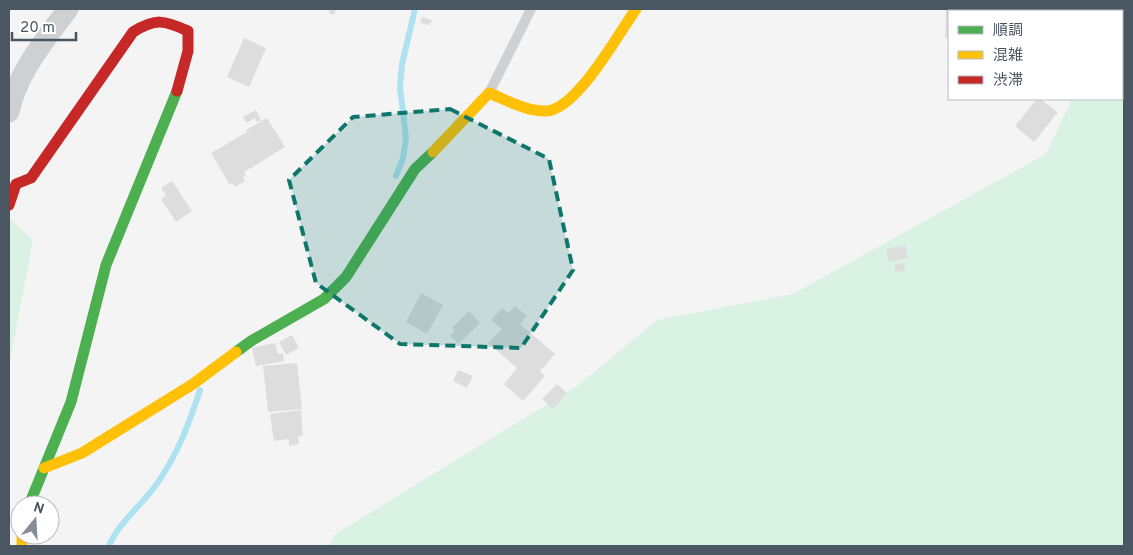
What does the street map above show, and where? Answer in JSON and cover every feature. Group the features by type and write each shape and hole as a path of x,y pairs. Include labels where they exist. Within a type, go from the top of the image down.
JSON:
{"street":[{"path":"9,112 12,97 37,50 68,9"},
{"path":"44,468 82,453 193,384 252,341 324,299 346,277 415,169 489,93 532,110 549,111 564,105 582,88 636,9"},
{"path":"9,205 12,180 30,178 133,32 149,22 168,22 188,31 188,51 180,84 106,265 71,402 33,495"}],"lane":[{"path":"489,93 531,9"}],"highlighted area":[{"path":"450,109 549,159 573,270 521,348 400,344 316,283 289,180 353,117"}],"green space":[{"path":"1124,22 1124,546 329,546 334,535 577,386 657,320 793,294 1046,154 1072,100 1123,100"},
{"path":"9,218 33,240 9,366"}],"building":[{"path":"330,9 336,9 334,15 329,13"},
{"path":"946,9 971,9 948,10 948,38 945,38"},
{"path":"1011,9 1052,10 1012,10"},
{"path":"422,17 432,20 430,25 420,23"},
{"path":"244,38 266,48 249,87 227,77"},
{"path":"1036,100 1041,100 1058,112 1034,142 1015,126"},
{"path":"256,110 261,120 257,122 255,118 246,123 243,117"},
{"path":"267,118 285,147 244,172 246,175 243,177 245,181 235,187 232,183 230,185 211,153"},
{"path":"172,181 192,211 176,222 161,199 166,195 161,188"},
{"path":"905,245 908,258 889,262 886,249"},
{"path":"904,263 905,271 895,272 895,264"},
{"path":"421,293 443,305 427,334 406,322"},
{"path":"515,306 527,316 520,324 555,354 540,371 545,376 523,401 504,384 517,368 488,343 502,329 491,320 502,308 508,313"},
{"path":"469,311 480,323 458,344 450,335 455,331 452,328"},
{"path":"292,335 299,348 286,355 279,342"},
{"path":"275,343 278,354 283,353 284,361 256,366 252,348"},
{"path":"297,363 302,409 268,412 263,366"},
{"path":"458,370 473,376 467,388 453,381"},
{"path":"557,384 567,393 553,409 542,399"},
{"path":"301,410 303,436 298,437 299,444 289,446 289,439 274,441 270,414"}],"waterway":[{"path":"396,176 403,158 406,138 400,87 402,64 415,9"},
{"path":"109,546 118,529 150,493 164,473 187,428 200,390"}],"traffic: fast":[{"path":"33,495 71,402 106,265 177,91"},
{"path":"236,352 251,341 324,299 346,277 415,169 433,152"}],"traffic: slow":[{"path":"433,152 489,93 532,110 547,111 559,107 571,98 584,84 636,9"},
{"path":"44,468 82,453 193,384 236,352"}],"traffic: jam":[{"path":"9,205 16,184 31,178 133,32 148,24 160,22 188,31 188,51 177,91"}]}
